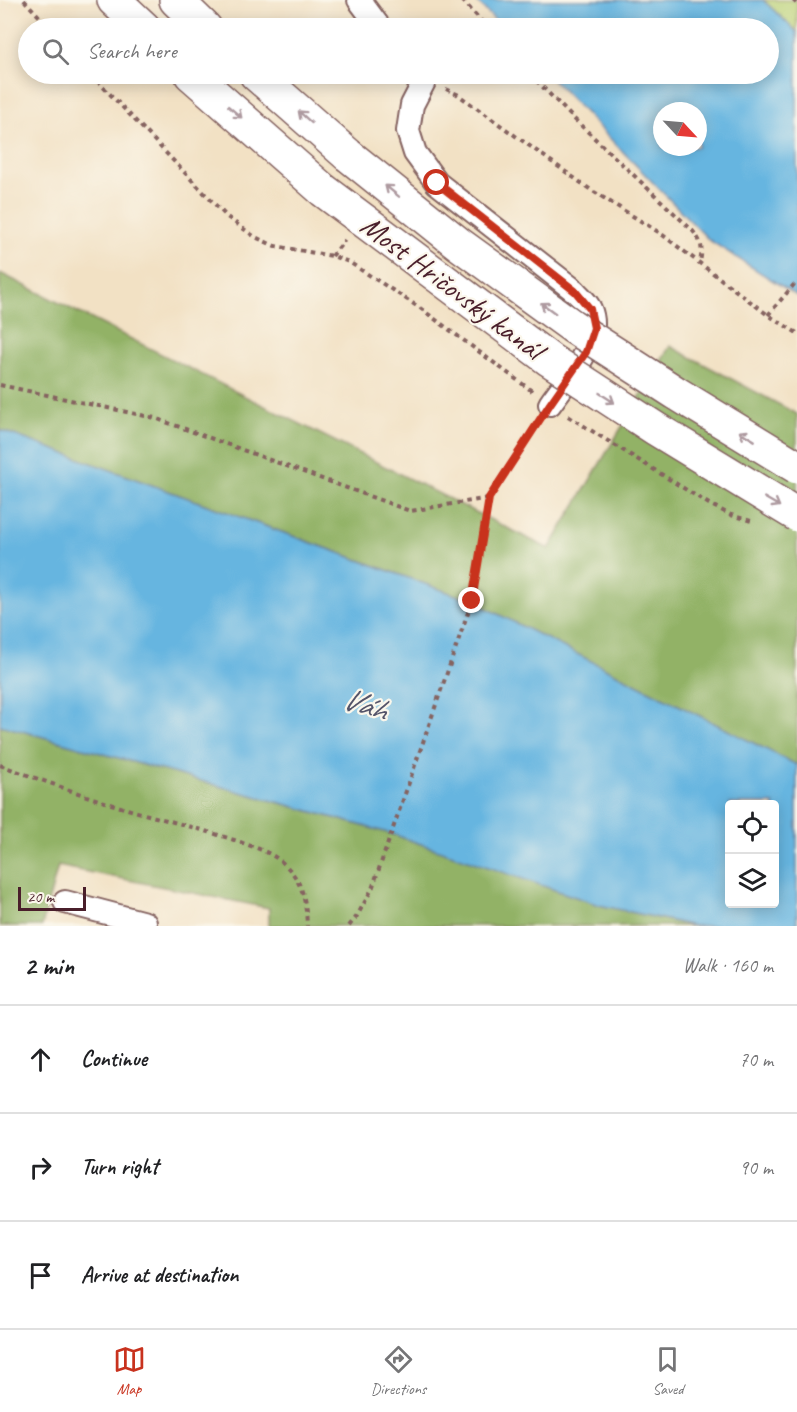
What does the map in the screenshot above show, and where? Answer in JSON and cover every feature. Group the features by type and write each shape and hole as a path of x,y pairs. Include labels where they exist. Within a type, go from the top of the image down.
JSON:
{"highway":[{"path":"114,0 133,18"},
{"path":"176,0 195,18"},
{"name":"Most Hričovský kanál","path":"202,84 323,190 550,360 656,429 797,515"},
{"name":"Most Hričovský kanál","path":"267,84 348,155 459,244 572,326 797,467"}],"lane":[{"path":"359,0 372,18"},
{"path":"420,84 412,105 408,131 415,153 437,183 575,291 590,309 594,328 586,352 550,404"},
{"path":"65,902 145,923 144,926"}],"path":[{"path":"24,0 41,18"},
{"path":"462,0 479,18"},
{"path":"793,0 797,3"},
{"path":"101,84 228,217 255,237 275,246 332,256 368,272 550,404 709,504 731,515 762,523"},
{"path":"438,84 457,94 591,190 660,233 768,315 797,333"},
{"path":"540,84 701,240 700,262"},
{"path":"768,315 797,281"},
{"path":"0,385 155,418 410,511 489,498"},
{"path":"349,926 372,889 472,601 489,498 550,404"},
{"path":"0,765 70,791 132,811 212,832 270,853 285,864 299,881 306,906 307,926"}],"green space":[{"path":"763,0 797,0 797,32"},
{"path":"0,273 549,549 670,346 797,414 797,765 472,601 0,430"},
{"path":"0,725 392,834 599,905 694,926 269,926 269,908 58,866 42,926 0,926"}],"water":[{"path":"475,0 763,0 797,32 797,296 709,240 557,84 779,84 779,18 493,18"},
{"name":"Váh","path":"0,430 472,601 797,765 797,926 694,926 599,905 392,834 0,725"}],"route":[{"path":"437,183 575,291 590,309 594,328 586,352 489,498 472,601"}]}
